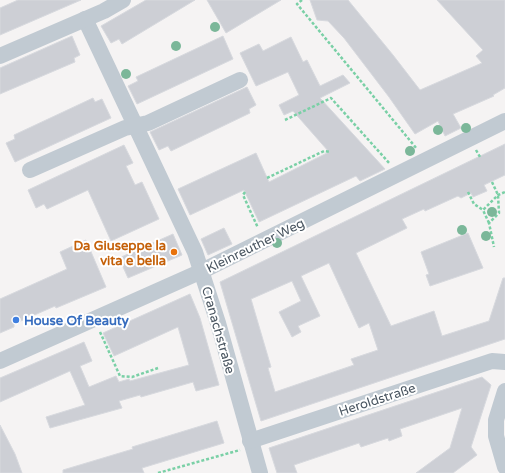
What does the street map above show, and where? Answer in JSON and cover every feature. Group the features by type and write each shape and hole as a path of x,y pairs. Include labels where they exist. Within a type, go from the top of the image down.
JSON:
{"street":[{"path":"0,56 104,11 123,0"},
{"name":"Cranachstraße","path":"85,19 195,252 202,271 260,473"},
{"path":"30,170 125,128 148,123 240,80"},
{"name":"Kleinreuther Weg","path":"0,361 202,271 505,121"},
{"name":"Heroldstraße","path":"251,443 492,361 505,362"},
{"path":"505,391 496,420 496,436 505,467"}],"path":[{"path":"302,0 297,4 426,160"},
{"path":"285,120 330,98 399,174"},
{"path":"267,178 324,151 330,152"},
{"path":"489,223 499,213 498,195 492,182"},
{"path":"244,192 243,195 264,241"},
{"path":"468,192 474,204 483,210 489,223 494,247"},
{"path":"483,210 498,195 505,192"},
{"path":"94,319 120,376 132,377 158,368"},
{"path":"158,473 251,443"}],"building":[{"path":"18,0 81,0 0,35 0,8"},
{"path":"146,0 195,0 122,44 119,39 111,43 101,26"},
{"path":"207,0 281,0 226,33"},
{"path":"310,0 348,0 420,90 482,63 476,56 483,50 437,0 505,0 505,88 493,95 494,96 453,114 461,128 445,136 438,121 415,134 344,38 328,21 317,20"},
{"path":"72,36 80,55 74,58 75,62 0,94 0,68"},
{"path":"223,36 233,59 137,104 128,86 138,81 136,77"},
{"path":"291,37 303,62 307,60 320,86 343,75 350,83 320,98 385,169 360,181 356,176 259,222 244,190 190,215 178,189 256,153 269,182 329,152 293,111 284,115 279,105 299,95 288,72 256,86 240,53 259,44 263,51"},
{"path":"247,87 256,105 249,109 250,113 171,151 168,146 159,150 150,132"},
{"path":"93,98 95,102 102,99 111,118 15,162 6,143 15,139 14,135"},
{"path":"505,144 505,175 484,185 487,191 473,197 471,193 461,198 458,196 425,211 424,209 402,219 407,228 356,253 391,326 434,311 442,336 489,321 503,278 505,278 505,339 261,421 220,282","holes":["329,263 359,328 369,323 378,350 351,359 354,365 275,392 268,368 271,367 251,299 292,281 301,301 279,312 292,337 301,332 298,326 320,316 301,276"]},
{"path":"124,145 133,163 126,166 135,185 142,182 159,219 111,241 88,190 47,209 44,204 36,208 28,190"},
{"path":"224,228 232,244 208,255 201,239"},
{"path":"468,233 483,268 430,286 426,275 429,274 421,252"},
{"path":"173,234 182,255 128,278 119,258"},
{"path":"86,240 106,287 56,308 55,306 14,324 14,327 0,333 0,299 67,269 60,252"},
{"path":"190,294 200,318 219,385 196,391 193,382 141,397 140,395 119,401 122,408 50,428 46,417 85,405 70,371 0,402 0,378 84,342 92,361 80,366 89,387 116,376 119,382 129,379 130,381 189,365 178,327 114,356 103,333"},
{"path":"482,377 491,385 471,447 477,455 453,473 416,473 450,448 462,408 400,429 402,436 389,441 388,438 361,447 359,443 294,465 297,473 277,473 269,448"},
{"path":"217,421 224,443 142,468 144,473 63,473 63,470 133,449 132,447"},
{"path":"0,425 15,454 22,473 0,473"}],"place":[{"name":"Da Giuseppe la vita e bella","path":"174,252"},
{"name":"House Of Beauty","path":"16,320"}]}
